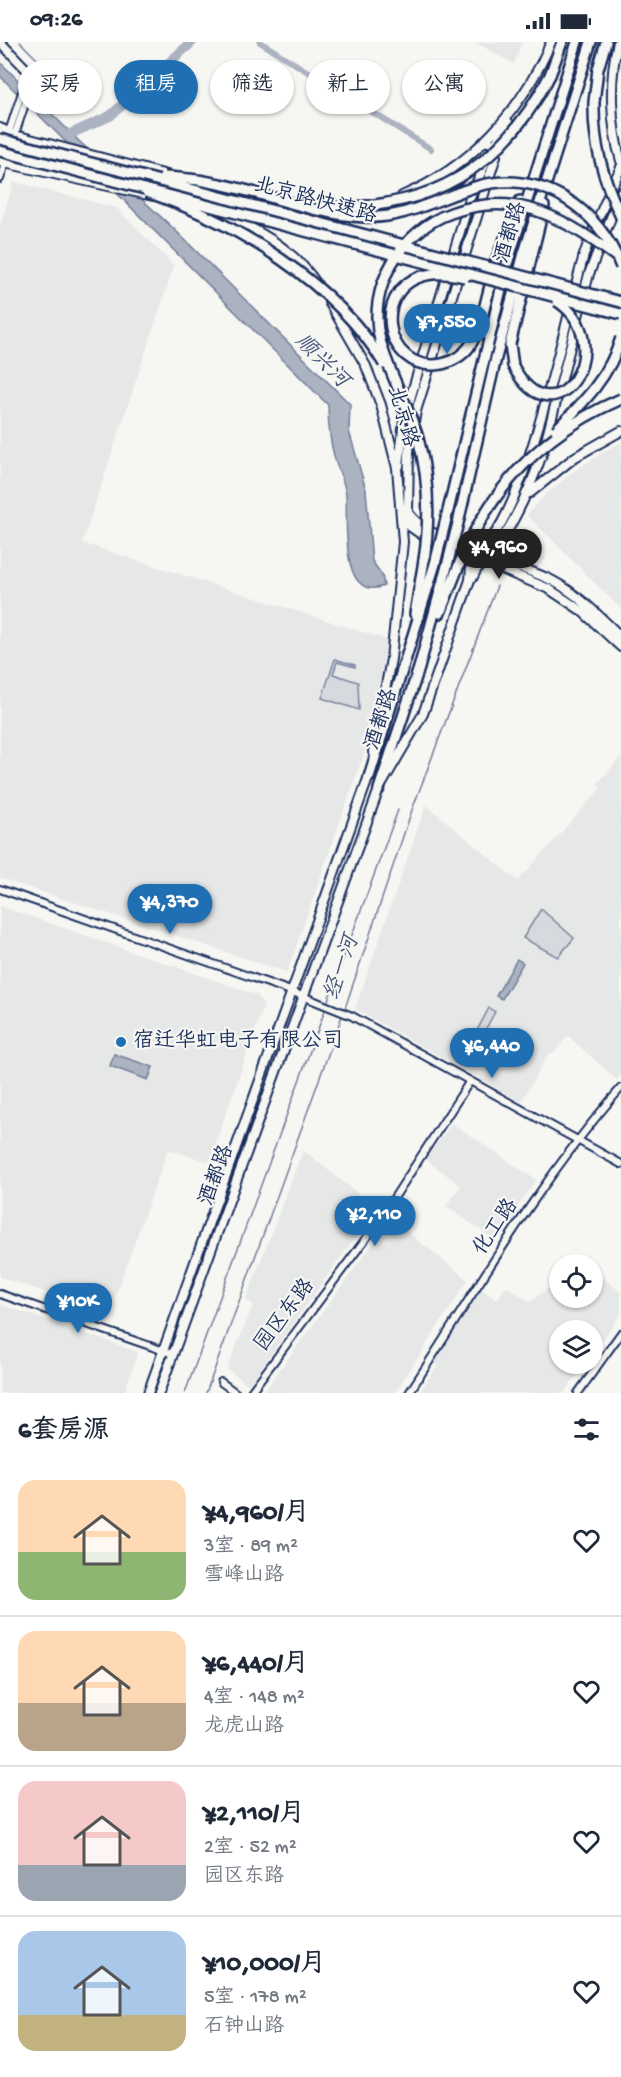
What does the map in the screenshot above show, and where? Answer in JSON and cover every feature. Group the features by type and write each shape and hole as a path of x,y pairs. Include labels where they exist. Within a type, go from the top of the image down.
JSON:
{"highway":[{"path":"293,204 313,207 376,207 425,194 456,179 503,144 526,116 550,75 562,42"},
{"path":"496,280 442,274 417,278 396,295 389,314 393,338 408,357 426,363 445,363 467,350 475,338 483,313 498,258 523,194 572,42"},
{"name":"酒都路","path":"369,777 435,564 504,276 577,42"},
{"name":"酒都路","path":"379,789 419,668 447,566 496,358 524,252 591,42"},
{"path":"594,370 589,379 570,393 547,395 527,387 513,366 510,344 538,240 545,202 597,42"},
{"path":"606,42 598,69 594,102 596,143 601,168 621,217"},
{"name":"北京路快速路","path":"0,139 621,302"},
{"name":"北京路快速路","path":"0,151 621,314"},
{"path":"132,173 209,182 337,215 373,218 406,212 482,185 505,183 538,186 579,205 593,219 614,248 621,267"},
{"path":"91,174 152,194 222,225 290,266 352,319 368,337 395,382"},
{"path":"408,654 428,522 426,478 417,437 380,339 378,307 384,281 401,249 427,225 444,215 486,203 530,208 561,220 621,260"},
{"path":"530,289 567,305 578,312 589,326"},
{"path":"419,668 457,570 479,523 497,496 537,449 597,386 610,365 621,338"},
{"path":"537,449 563,430 621,399"}],"main road":[{"path":"0,42 18,60"},
{"path":"398,486 404,419 470,198 481,169 551,42"},
{"path":"618,42 613,92 615,130 621,161"},
{"path":"0,128 272,201 302,208 337,210 378,204 421,188 466,158 485,141 519,103"},
{"path":"485,141 494,146 496,156 416,411 410,451 407,507 412,518 418,523 481,560 497,561 536,573 568,590 621,637"},
{"name":"北京路","path":"2,161 209,209 232,218 275,241 310,273 341,319 366,366 381,405 397,468 403,542 392,659 369,777"},
{"path":"470,552 482,549 487,544 511,503 527,468 584,255 621,167"},
{"path":"379,789 423,714 468,589 481,560 500,544 519,509 543,452 589,274 621,192"},
{"path":"519,509 533,489 545,479 595,444 621,431"},
{"path":"399,507 408,525 425,537 470,552 489,555 563,597 621,647"},
{"path":"408,525 418,523"},
{"path":"403,542 408,525"},
{"path":"468,589 472,572 470,552"},
{"path":"468,589 477,572 497,561"},
{"name":"酒都路","path":"148,1393 369,777"},
{"name":"酒都路","path":"159,1393 379,789"}],"street":[{"path":"0,179 2,161 18,114"},
{"path":"0,889 331,1006 621,1164"},
{"name":"园区东路","path":"250,1393 379,1221 470,1081"},
{"name":"化工路","path":"408,1393 578,1140 621,1088"},
{"path":"0,1294 173,1354"},
{"path":"579,1393 621,1333"},
{"path":"221,1382 236,1393"}],"shaded area":[{"path":"475,42 522,42 514,64"},
{"path":"0,62 18,80 18,94 0,76"},
{"path":"38,114 52,114 172,227 350,404 349,431 366,490 372,561 382,575 384,586 369,588 359,582 352,570 348,555 345,491 332,446 328,405"},
{"path":"14,182 117,208 174,266 82,543 388,640 366,748 287,972 0,878 0,225"},
{"path":"621,442 621,609 527,515 546,494 578,468"},
{"path":"335,659 355,665 355,667 337,662 333,674 358,682 359,710 322,698"},
{"path":"621,757 621,1075 617,1080 568,1036 554,1053 549,1053 521,1102 355,1009 426,805 518,881 601,788 597,784"},
{"name":"宿迁华虹电子有限公司","path":"0,906 257,995 264,1005 209,1162 168,1149 109,1314 0,1277"},
{"path":"541,909 574,938 558,957 523,938"},
{"path":"517,959 523,963 502,999 496,996"},
{"path":"489,1008 495,1012 479,1041 473,1038"},
{"path":"114,1054 153,1067 148,1080 110,1066"},
{"path":"452,1123 536,1180 495,1240 446,1206 461,1186 426,1159"},
{"path":"303,1150 376,1208 249,1385 227,1369 253,1305 246,1300"},
{"path":"391,1219 468,1280 395,1393 263,1393"},
{"path":"603,1278 621,1292 621,1314 603,1339 603,1320 549,1320 549,1374 578,1374 564,1393 419,1393 438,1365 433,1361 480,1288 497,1300 506,1286 530,1302 549,1288 549,1308 603,1308"},
{"path":"0,1304 138,1352 124,1393 0,1393"}],"waterway":[{"path":"20,42 38,60"},
{"path":"68,135 110,116 192,42"},
{"path":"260,42 431,149"},
{"name":"经一河","path":"344,1011 412,810 497,586"},
{"name":"经一河","path":"328,1000 398,810"},
{"name":"经一河","path":"185,1393 325,1010"},
{"name":"经一河","path":"206,1393 342,1016"}],"place":[{"name":"宿迁华虹电子有限公司","path":"121,1042"}],"water label":[{"name":"顺兴河","path":"321,362"}]}
